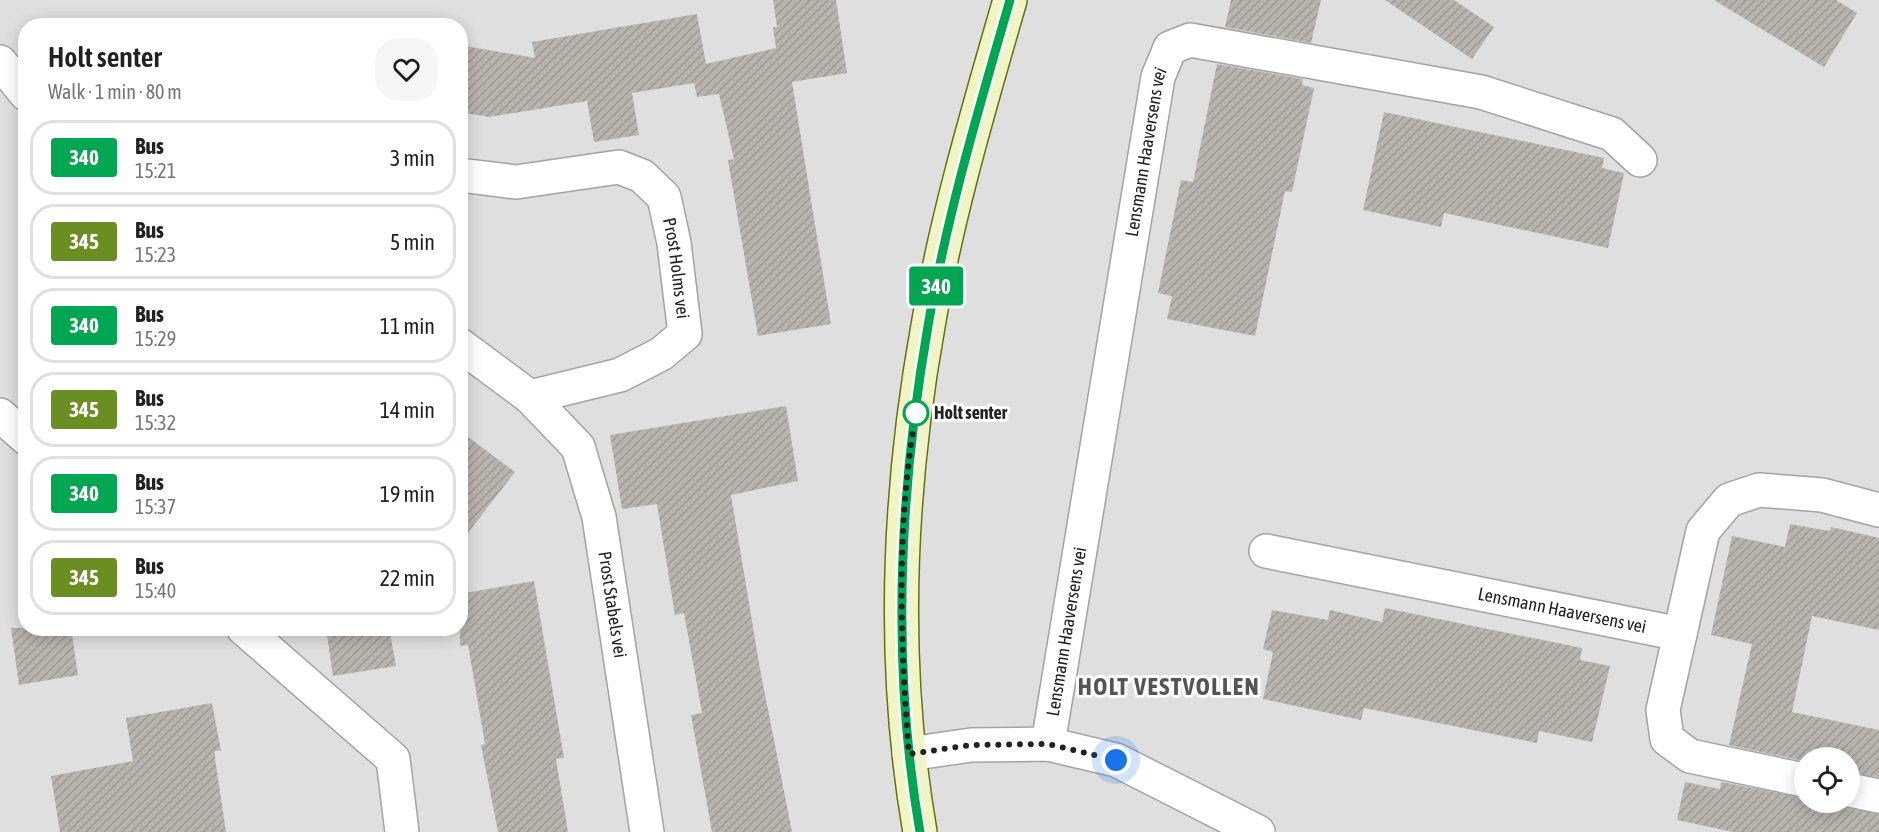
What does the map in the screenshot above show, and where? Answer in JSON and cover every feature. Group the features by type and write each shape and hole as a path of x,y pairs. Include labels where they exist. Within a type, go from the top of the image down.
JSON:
{"street":[{"path":"920,832 909,754 900,616 904,526 917,400 928,326 955,202 1010,0"},
{"name":"Lensmann Haaversens vei","path":"1048,744 1158,77 1170,48 1190,40 1481,92 1612,134 1640,159"},
{"path":"0,62 18,84"},
{"name":"Prost Holms vei","path":"468,176 516,182 619,167 642,176 664,197 674,243 685,333 661,354 620,375 530,397"},
{"path":"468,351 530,397"},
{"name":"Prost Stabels vei","path":"530,397 578,447 599,517 647,832"},
{"path":"0,416 18,431"},
{"path":"1794,778 1690,756 1667,739 1663,710 1703,531 1729,500 1759,490 1822,495 1879,510"},
{"name":"Lensmann Haaversens vei","path":"1266,551 1680,634"},
{"path":"252,636 393,759 402,832"},
{"path":"909,754 971,745 1048,744 1116,760 1242,828"},
{"path":"1860,792 1879,796"}],"shaded area":[{"path":"0,0 1879,0 1879,832 0,832"}],"building":[{"path":"773,0 836,0 847,73 792,82 831,324 758,336 728,160 734,159 719,94 697,97 694,83 632,93 639,135 594,142 587,101 489,117 468,113 468,46 535,58 532,42 697,14 706,64 776,48 773,27 777,27"},
{"path":"1231,0 1321,0 1311,43 1225,27"},
{"path":"1385,0 1454,0 1494,27 1472,59"},
{"path":"1714,0 1836,0 1857,13 1824,67"},
{"path":"1217,64 1303,79 1302,85 1314,88 1292,192 1285,191 1255,336 1167,319 1172,296 1158,293 1181,180 1193,182"},
{"path":"1384,112 1604,158 1602,168 1624,173 1608,248 1444,213 1441,227 1363,210"},
{"path":"786,406 798,481 731,495 760,669 792,832 712,832 691,715 702,713 684,613 675,615 657,504 622,509 610,435"},
{"path":"468,437 515,472 468,533"},
{"path":"1790,524 1830,531 1831,527 1879,538 1879,630 1812,616 1792,712 1879,730 1879,777 1860,774 1860,747 1794,747 1794,759 1729,745 1752,644 1711,635 1732,536 1785,547"},
{"path":"534,581 564,758 556,759 568,832 498,832 481,745 485,744 468,645 460,646 460,636 468,636 468,593"},
{"path":"1385,608 1582,648 1580,660 1610,666 1592,742 1539,731 1537,743 1364,708 1361,720 1263,699 1273,652 1263,649 1272,610 1328,620 1330,610 1382,622"},
{"path":"11,628 18,628 18,636 72,636 78,675 19,685"},
{"path":"327,636 390,636 396,666 333,676"},
{"path":"212,703 221,751 215,751 215,758 226,832 60,832 51,776 133,761 126,718"},
{"path":"1685,782 1720,789 1721,782 1794,796 1794,813 1860,813 1860,811 1879,814 1879,832 1733,832 1677,820"}],"bus line":[{"name":"340","path":"920,832 909,754 900,616 909,467 928,326 946,240 969,144 1010,0"}],"place":[{"name":"Holt senter","path":"916,413"}],"district":[{"name":"HOLT VESTVOLLEN","path":"1169,687"}],"route":[{"path":"916,413 903,538 900,616 909,754 971,745 1048,744 1116,760"}]}
